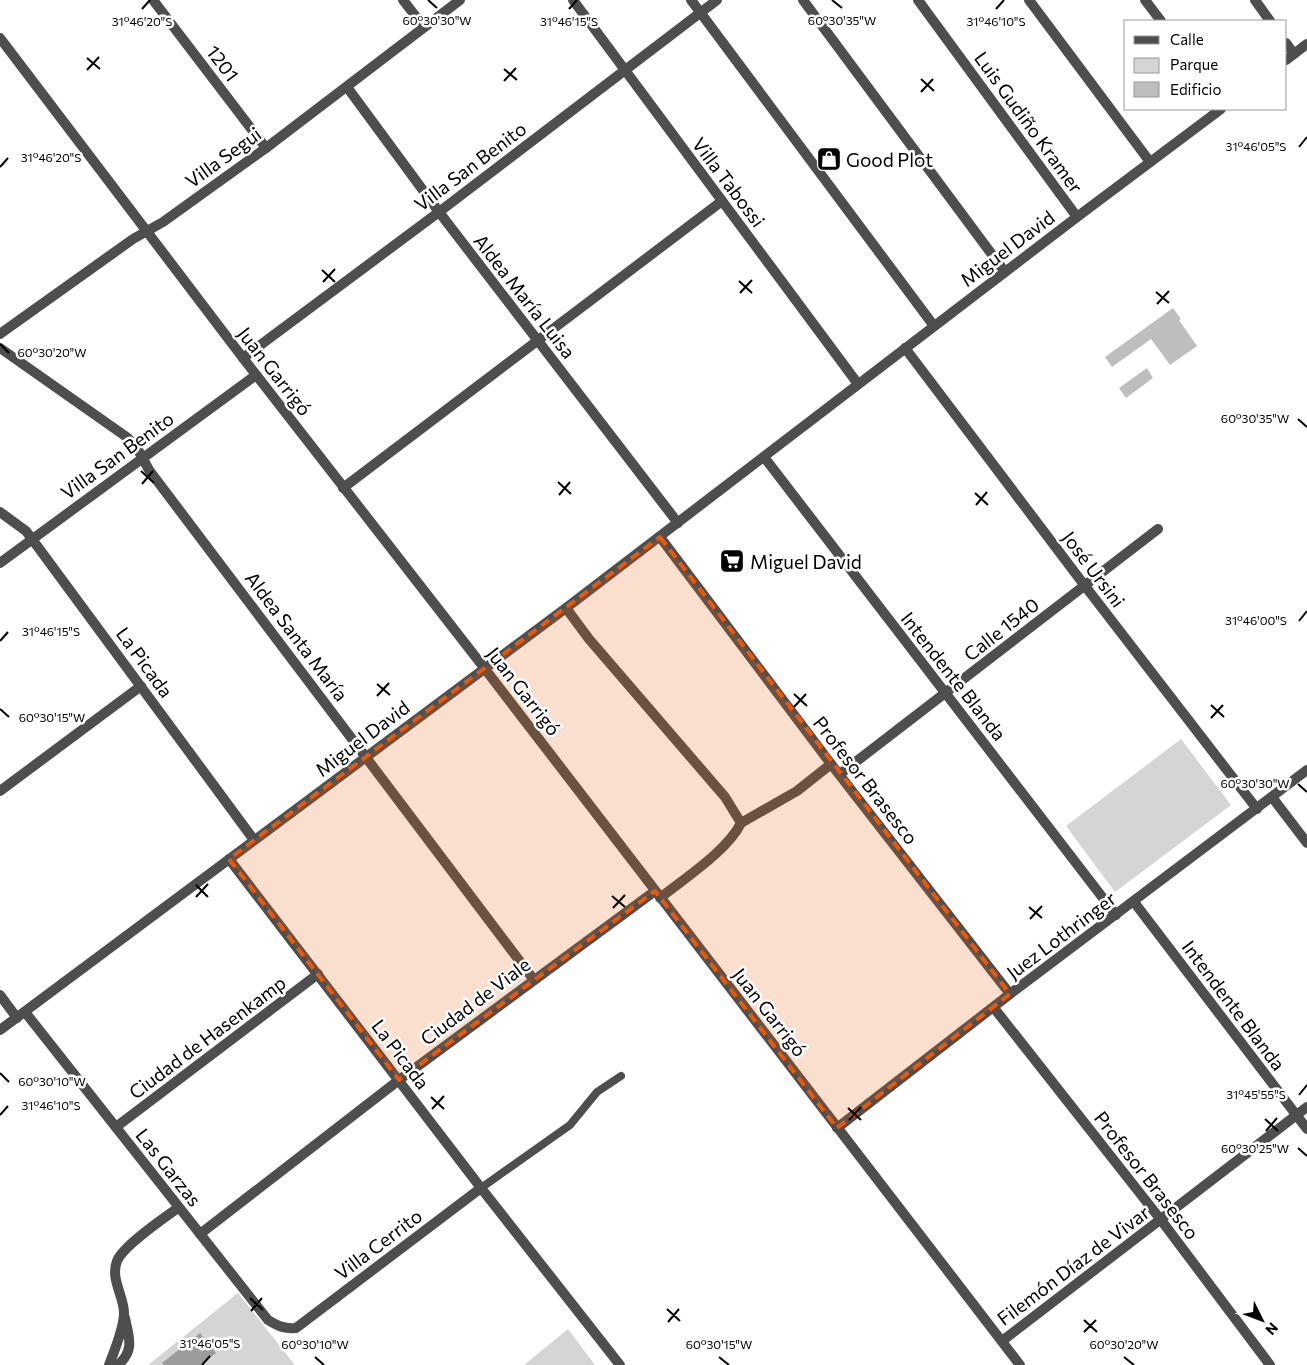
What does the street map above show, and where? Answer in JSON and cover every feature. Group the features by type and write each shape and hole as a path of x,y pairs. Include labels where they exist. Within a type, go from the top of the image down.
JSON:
{"street":[{"name":"1201","path":"153,0 266,148"},
{"path":"404,0 424,27"},
{"name":"Villa Segui","path":"0,334 146,231 163,222 266,148 460,0"},
{"name":"Villa Tabossi","path":"573,0 858,384"},
{"path":"692,0 934,326"},
{"name":"Villa San Benito","path":"243,358 718,0"},
{"path":"803,0 1005,272"},
{"name":"Luis Gudiño Kramer","path":"918,0 1077,217"},
{"path":"1029,0 1150,162"},
{"path":"1145,0 1160,20"},
{"path":"1255,0 1269,20"},
{"name":"Juan Garrigó","path":"0,38 256,375 1020,1365"},
{"path":"1290,57 1307,44"},
{"name":"Aldea María Luisa","path":"347,87 439,212 678,524"},
{"name":"Miguel David","path":"0,1030 678,524 905,348 1220,110"},
{"path":"343,488 722,201"},
{"name":"Aldea Santa María","path":"0,348 128,438 137,448 142,458 534,980"},
{"name":"José Ursini","path":"905,348 1085,586 1257,808"},
{"name":"Villa San Benito","path":"0,563 256,375"},
{"name":"Intendente Blanda","path":"764,457 1116,915"},
{"name":"La Picada","path":"0,512 26,531 254,840"},
{"name":"Calle 1540","path":"840,774 1158,528"},
{"name":"Profesor Brasesco","path":"660,537 831,764 1010,994"},
{"path":"566,608 589,639 716,787 741,823 797,791 831,764"},
{"path":"0,791 141,686"},
{"name":"Juez Lothringer","path":"837,1128 1010,994 1307,770"},
{"path":"1272,797 1307,842"},
{"name":"Ciudad de Viale","path":"200,1234 399,1080 534,980 723,847 735,836 741,823"},
{"name":"La Picada","path":"229,859 481,1188 620,1365"},
{"name":"Intendente Blanda","path":"1134,902 1307,1129"},
{"name":"Ciudad de Hasenkamp","path":"116,1127 318,974"},
{"name":"Las Garzas","path":"0,995 21,1015 116,1127 268,1320 286,1329 296,1328"},
{"name":"Profesor Brasesco","path":"994,1008 1161,1220 1270,1365"},
{"name":"Filemón Díaz de Vivar","path":"1002,1341 1307,1107"},
{"name":"Villa Cerrito","path":"296,1328 481,1188"},
{"path":"118,1365 128,1354 130,1346 115,1272 118,1259 138,1239 178,1208"},
{"path":"109,1365 117,1346 124,1313"}],"lane":[{"path":"481,1188 570,1125 597,1092 621,1076"}],"highlighted area":[{"path":"660,537 1010,994 837,1128 655,891 399,1080 229,859"}],"green space":[{"path":"1181,739 1231,805 1115,892 1066,826"},
{"path":"238,1293 295,1365 148,1365"},
{"path":"568,1329 595,1365 524,1365"}],"shaded area":[{"path":"200,1333 216,1353 201,1365 164,1365 162,1363"}],"building":[{"path":"1173,308 1197,346 1170,365 1151,339 1112,367 1105,357"},
{"path":"1147,368 1153,378 1126,398 1119,388"}],"place":[{"name":"Good Plot","path":"829,159"},
{"name":"Miguel David","path":"732,561"}]}
